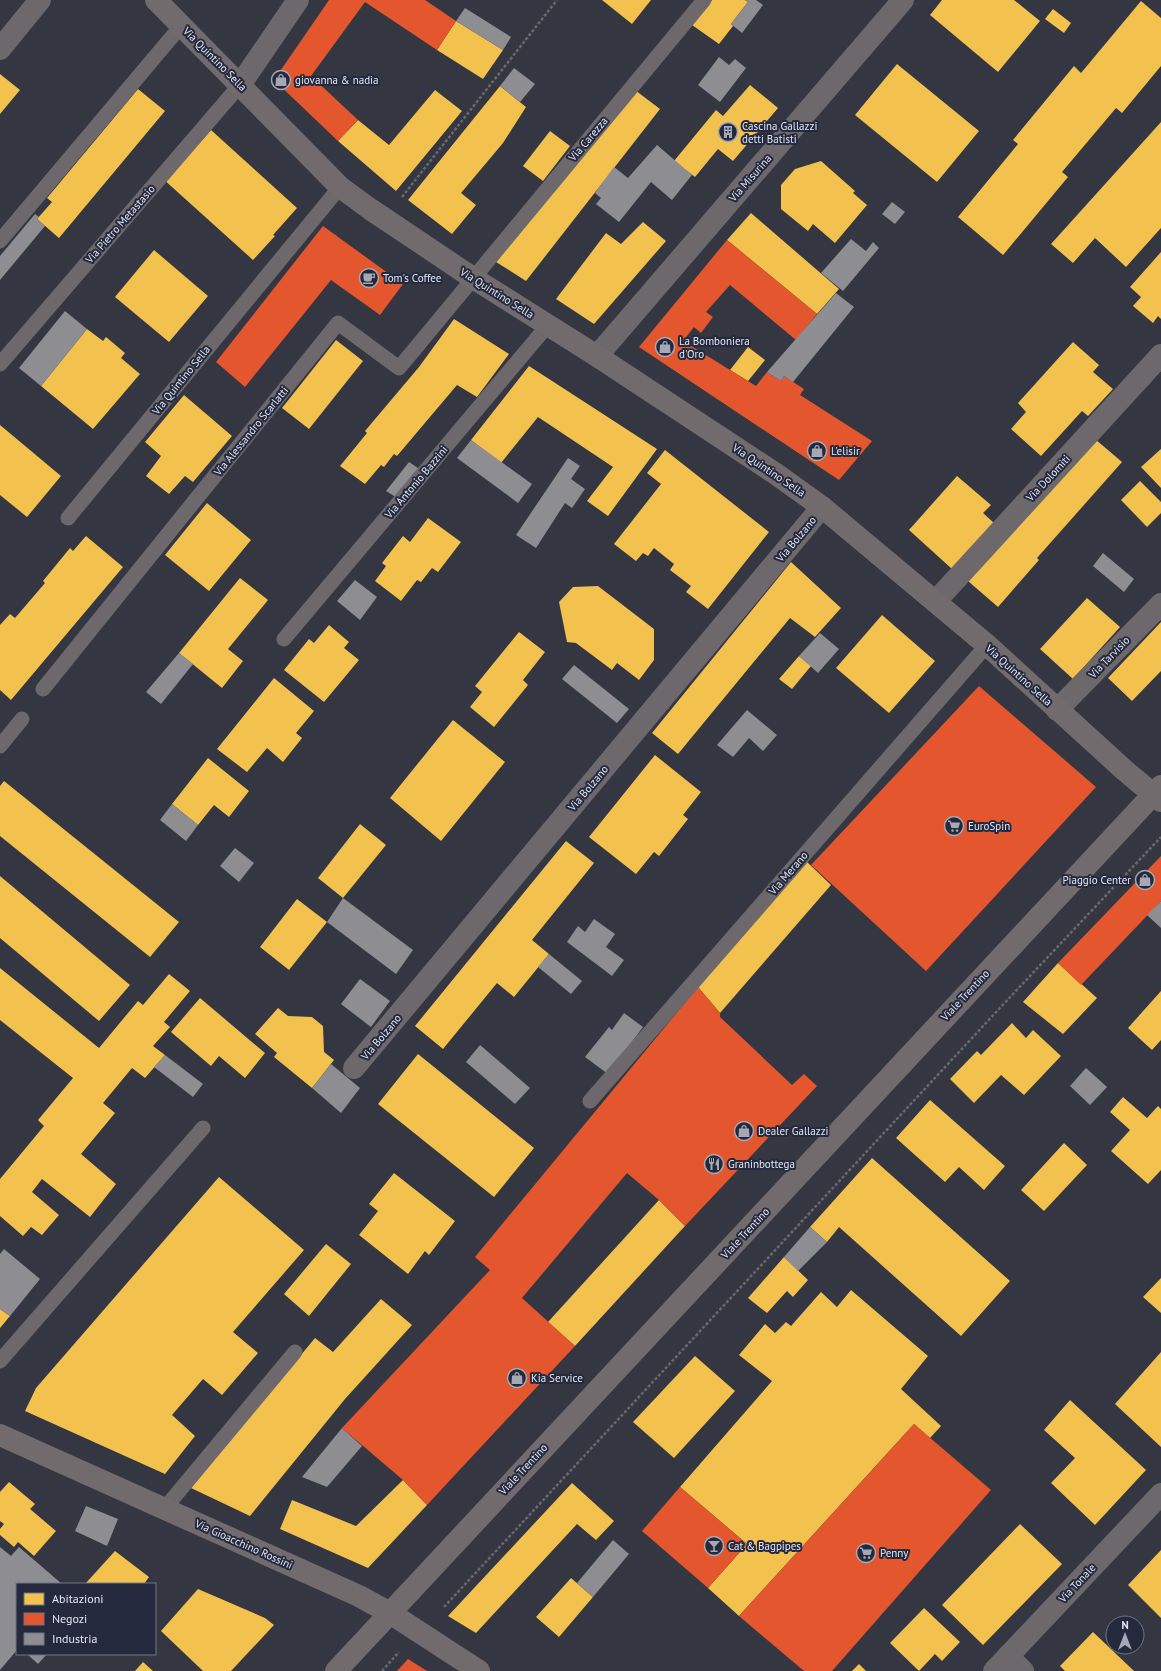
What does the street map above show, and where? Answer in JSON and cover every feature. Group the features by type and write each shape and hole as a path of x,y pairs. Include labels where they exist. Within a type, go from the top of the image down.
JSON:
{"street":[{"path":"0,49 40,0"},
{"name":"Via Quintino Sella","path":"156,0 340,187 370,209 473,278 597,356 776,474 822,507 936,601 1058,710 1158,794"},
{"path":"240,84 298,0"},
{"name":"Via Misurina","path":"597,356 903,0"},
{"name":"Via Dolomiti","path":"936,601 1161,355"},
{"name":"Via Bolzano","path":"354,1068 822,507"},
{"name":"Via Tarvisio","path":"1058,710 1161,604"},
{"name":"Viale Trentino","path":"336,1671 1158,794"},
{"name":"Via Gioacchino Rossini","path":"0,1435 359,1596 390,1613 478,1671"},
{"name":"Via Tonale","path":"1008,1666 1161,1494"}],"lane":[{"name":"Via Carezza","path":"473,278 704,0"},
{"path":"0,241 181,26"},
{"name":"Via Pietro Metastasio","path":"0,364 240,84"},
{"name":"Via Quintino Sella","path":"68,518 340,187"},
{"name":"Via Alessandro Scarlatti","path":"44,689 338,323 399,368 473,278"},
{"name":"Via Antonio Bazzini","path":"284,639 548,325"},
{"name":"Via Merano","path":"590,1101 987,645"},
{"path":"0,746 22,719"},
{"path":"0,1361 203,1128"},
{"path":"165,1508 295,1352"}],"path":[{"path":"398,202 558,0"},
{"path":"444,1606 998,1010 1161,838"},
{"path":"382,1671 403,1648"}],"building: Abitazioni":[{"path":"602,0 651,0 632,24"},
{"path":"712,0 745,0 748,2 731,24 733,26 719,44 692,25"},
{"path":"942,0 1014,0 1040,21 998,72 930,15"},
{"path":"1141,1 1161,18 1161,66 1122,113 1116,108 1062,172 1068,177 1003,255 958,217 1018,144 1013,140 1074,66 1081,73"},
{"path":"1053,9 1071,23 1064,33 1045,19"},
{"path":"456,21 503,50 483,79 437,50"},
{"path":"897,64 979,131 937,182 855,115"},
{"path":"0,74 20,90 0,114"},
{"name":"Cascina Gallazzi detti Batisti","path":"750,85 778,108 733,161 718,149 695,177 674,161 716,110 723,116"},
{"path":"500,86 526,107 503,143 461,193 476,205 452,234 408,200"},
{"path":"138,89 165,111 59,238 37,219 52,202 47,198"},
{"path":"435,90 462,111 396,191 338,141 358,120 389,145"},
{"path":"635,90 660,109 526,281 496,262"},
{"path":"1161,122 1161,228 1126,267 1095,238 1073,263 1051,244"},
{"path":"211,130 297,208 273,235 275,236 253,260 162,178 187,157"},
{"path":"550,131 570,146 543,181 523,166"},
{"path":"821,161 855,191 853,193 867,205 835,243 813,224 808,231 781,209 781,185 795,169"},
{"path":"751,213 839,289 817,314 727,240"},
{"path":"643,222 666,241 594,324 556,299 606,233 621,244"},
{"path":"154,250 208,296 169,342 115,297"},
{"path":"1161,252 1161,319 1158,316 1153,323 1133,306 1141,297 1130,287"},
{"path":"454,319 509,354 477,397 457,385 397,456 394,454 384,467 381,465 365,484 340,466 367,433 365,431 419,367"},
{"path":"87,329 103,341 106,337 125,353 121,358 140,374 93,429 41,386"},
{"path":"336,340 363,361 309,429 282,408"},
{"path":"1073,342 1099,365 1093,372 1113,389 1088,416 1082,411 1041,456 1011,429 1026,412 1018,403"},
{"path":"748,347 765,360 748,381 730,370"},
{"path":"529,366 657,449 608,516 587,501 613,467 538,417 501,463 471,440"},
{"path":"184,395 232,436 193,482 185,476 169,494 146,476 161,456 145,442"},
{"path":"0,425 61,476 27,517 0,495"},
{"path":"1095,439 1122,462 1037,558 1039,560 998,607 968,581"},
{"path":"1161,449 1161,488 1141,467"},
{"path":"665,450 769,532 708,609 686,592 691,586 670,570 674,564 654,548 648,556 643,553 636,561 614,544 661,484 647,473"},
{"path":"957,476 991,505 983,513 994,523 952,569 909,530"},
{"path":"1140,481 1161,502 1161,513 1147,527 1121,500"},
{"path":"207,503 251,540 209,591 165,555"},
{"path":"428,518 461,542 438,572 432,568 421,582 417,580 401,601 375,581 386,566 382,563 403,536 410,542"},
{"path":"86,536 123,567 11,700 0,690 0,625 10,614 15,618 45,583 43,581 70,548 73,551"},
{"path":"791,562 841,608 815,637 790,618 678,754 652,733"},
{"path":"240,578 268,600 228,649 243,661 222,688 179,653"},
{"path":"598,586 654,629 654,660 639,680 617,663 612,670 576,643 567,642 559,602 573,587"},
{"path":"1087,598 1120,627 1073,679 1040,649"},
{"path":"882,615 935,661 889,713 836,668"},
{"path":"1161,622 1161,671 1132,701 1108,678"},
{"path":"329,625 349,642 344,648 359,660 324,702 284,670 309,639 314,643"},
{"path":"519,632 545,652 523,680 528,685 494,727 470,707 482,692 475,686"},
{"path":"799,656 811,666 792,689 779,679"},
{"path":"274,678 314,711 296,733 302,738 283,762 267,748 247,772 217,749"},
{"path":"453,720 505,762 441,841 390,798"},
{"path":"655,755 701,792 683,815 688,819 659,856 654,852 636,874 589,837"},
{"path":"208,758 249,791 229,817 214,805 198,825 172,804"},
{"path":"4,781 179,922 150,957 0,836 0,786"},
{"path":"360,824 386,845 343,898 318,878"},
{"path":"566,841 594,863 532,940 549,954 514,997 497,983 443,1049 415,1026"},
{"path":"806,861 831,885 720,1013 698,987"},
{"path":"0,876 130,985 99,1021 0,938"},
{"path":"297,899 327,922 289,970 260,947"},
{"path":"1058,963 1097,998 1063,1034 1023,1002"},
{"path":"0,968 99,1048 138,1001 143,1005 169,974 190,991 164,1022 170,1027 153,1046 165,1055 145,1078 132,1068 103,1103 115,1113 81,1154 116,1184 90,1217 42,1179 32,1192 59,1215 42,1235 31,1227 23,1236 0,1216 0,1179 44,1126 38,1120 73,1078 0,1020"},
{"path":"1161,991 1161,1040 1152,1050 1128,1028"},
{"path":"200,998 265,1053 245,1078 219,1056 211,1066 171,1032"},
{"path":"278,1008 288,1016 312,1017 323,1026 324,1052 334,1060 312,1088 274,1057 277,1053 255,1034"},
{"path":"1012,1023 1026,1038 1033,1030 1061,1056 1024,1095 1001,1075 974,1103 950,1079 977,1051 981,1055"},
{"path":"418,1054 534,1148 494,1197 378,1104"},
{"path":"1123,1097 1147,1118 1158,1106 1161,1109 1161,1170 1148,1184 1111,1151 1130,1130 1110,1112"},
{"path":"930,1100 1005,1166 984,1190 959,1167 945,1182 896,1138"},
{"path":"1064,1143 1087,1165 1044,1211 1021,1190"},
{"path":"872,1158 1010,1281 961,1336 839,1227 827,1242 810,1227"},
{"path":"394,1173 455,1221 429,1255 425,1251 408,1274 359,1235 378,1211 369,1204"},
{"path":"219,1177 304,1250 233,1332 258,1353 222,1395 203,1379 172,1415 195,1436 165,1474 25,1411 36,1388"},
{"path":"659,1200 685,1226 575,1346 548,1322"},
{"path":"326,1244 351,1264 309,1316 284,1294"},
{"path":"784,1257 808,1280 793,1297 787,1291 767,1313 748,1298"},
{"path":"1161,1278 1161,1313 1143,1297"},
{"path":"851,1290 928,1356 901,1389 941,1426 930,1438 914,1424 739,1616 708,1588 747,1544 680,1487 772,1381 739,1355 765,1324 775,1333 786,1322 791,1326 821,1292 837,1307"},
{"path":"381,1299 412,1325 345,1399 250,1516 191,1488 315,1338 333,1352"},
{"path":"0,1309 10,1316 0,1328"},
{"path":"1161,1352 1161,1447 1115,1404"},
{"path":"695,1356 735,1391 674,1458 633,1422"},
{"path":"1070,1400 1146,1470 1095,1525 1051,1483 1075,1458 1044,1430"},
{"path":"403,1480 427,1505 368,1568 280,1529 292,1500 356,1526"},
{"path":"9,1482 35,1504 30,1509 56,1531 34,1556 18,1542 14,1547 0,1535 0,1529 4,1524 0,1521 0,1492"},
{"path":"572,1483 614,1521 596,1540 577,1524 476,1633 448,1616"},
{"path":"1020,1524 1062,1564 983,1645 942,1605"},
{"path":"1161,1550 1161,1618 1128,1585"},
{"path":"115,1551 149,1577 145,1583 86,1583"},
{"path":"571,1578 593,1597 559,1637 536,1617"},
{"path":"198,1589 265,1618 274,1625 231,1671 203,1671 161,1631"},
{"path":"924,1608 960,1642 942,1661 935,1654 919,1671 890,1643"},
{"path":"1093,1632 1105,1643 1105,1655 1117,1655 1134,1671 1065,1671 1060,1666"},
{"path":"143,1662 153,1671 135,1671"},
{"path":"859,1664 866,1671 852,1671"}],"building: Negozi":[{"path":"329,0 425,0 456,21 437,50 365,2 311,76 358,120 338,141 274,80"},
{"path":"323,226 403,284 380,315 331,280 245,387 216,362"},
{"path":"727,240 817,314 796,340 730,285 706,312 713,317 701,333 694,327 683,341 756,386 767,372 781,381 784,376 804,389 800,395 872,441 839,480 639,347"},
{"name":"EuroSpin","path":"979,686 1096,787 926,971 811,865"},
{"path":"1161,856 1161,901 1081,985 1058,963"},
{"path":"698,987 720,1013 720,1017 792,1085 804,1074 817,1086 685,1226 659,1200 627,1173 522,1298 575,1346 427,1505 403,1480 342,1428 490,1270 475,1257"},
{"name":"Penny","path":"914,1424 991,1490 832,1671 804,1671 739,1616"},
{"path":"680,1487 747,1544 708,1588 642,1531"},
{"path":"408,1659 427,1671 397,1671"}],"building: Industria":[{"path":"745,0 756,0 763,5 742,33 731,24 748,2"},
{"path":"465,8 511,37 503,50 456,21"},
{"path":"719,57 729,65 735,59 746,68 720,102 698,85"},
{"path":"514,68 535,84 520,102 500,86"},
{"path":"657,145 692,175 672,200 651,182 619,222 596,204 601,198 595,193 614,167 628,178"},
{"path":"892,202 905,212 895,224 882,214"},
{"path":"35,214 39,217 37,219 45,226 0,280 0,256"},
{"path":"851,239 866,251 873,242 879,248 843,291 821,273"},
{"path":"836,293 854,307 793,382 784,376 781,381 767,372"},
{"path":"65,311 87,329 41,386 19,368"},
{"path":"471,440 532,484 518,503 457,458"},
{"path":"568,458 580,466 571,479 585,489 572,508 565,503 536,548 516,535"},
{"path":"409,462 421,470 399,499 386,491"},
{"path":"1103,553 1134,579 1124,592 1093,566"},
{"path":"355,580 377,597 360,620 337,601"},
{"path":"820,633 839,649 818,673 799,656"},
{"path":"179,653 193,664 161,704 146,692"},
{"path":"574,665 629,709 617,723 562,679"},
{"path":"747,710 777,735 763,751 749,738 733,757 717,745"},
{"path":"172,804 198,825 186,841 160,820"},
{"path":"235,848 254,863 239,882 220,866"},
{"path":"343,898 413,950 396,974 327,922"},
{"path":"1161,901 1161,928 1147,915"},
{"path":"594,919 615,934 606,947 624,960 612,976 567,942 578,926 585,932"},
{"path":"549,954 582,981 571,994 538,967"},
{"path":"360,979 390,1001 371,1027 341,1004"},
{"path":"624,1013 643,1027 608,1074 585,1057 609,1027 612,1030"},
{"path":"480,1045 530,1088 515,1104 466,1062"},
{"path":"165,1055 203,1084 193,1097 154,1067"},
{"path":"331,1064 360,1088 341,1113 312,1088"},
{"path":"1086,1068 1107,1087 1090,1105 1070,1086"},
{"path":"810,1227 827,1242 798,1271 784,1257"},
{"path":"4,1249 40,1279 10,1316 0,1309 0,1254"},
{"path":"342,1428 362,1446 327,1487 302,1477"},
{"path":"86,1506 118,1519 107,1546 75,1531"},
{"path":"613,1540 629,1554 593,1597 577,1583"},
{"path":"0,1547 11,1556 19,1547 61,1583 16,1583 16,1651 0,1670"},
{"path":"28,1655 46,1655 38,1664"}],"place":[{"name":"giovanna & nadia","path":"281,80"},
{"name":"Cascina Gallazzi detti Batisti","path":"728,132"},
{"name":"Tom's Coffee","path":"369,278"},
{"name":"La Bomboniera d'Oro","path":"665,347"},
{"name":"L'elisir","path":"817,451"},
{"name":"EuroSpin","path":"954,826"},
{"name":"Piaggio Center","path":"1145,880"},
{"name":"Dealer Gallazzi","path":"744,1131"},
{"name":"Graninbottega","path":"714,1164"},
{"name":"Kia Service","path":"517,1378"},
{"name":"Cat & Bagpipes","path":"714,1546"},
{"name":"Penny","path":"866,1553"}]}
